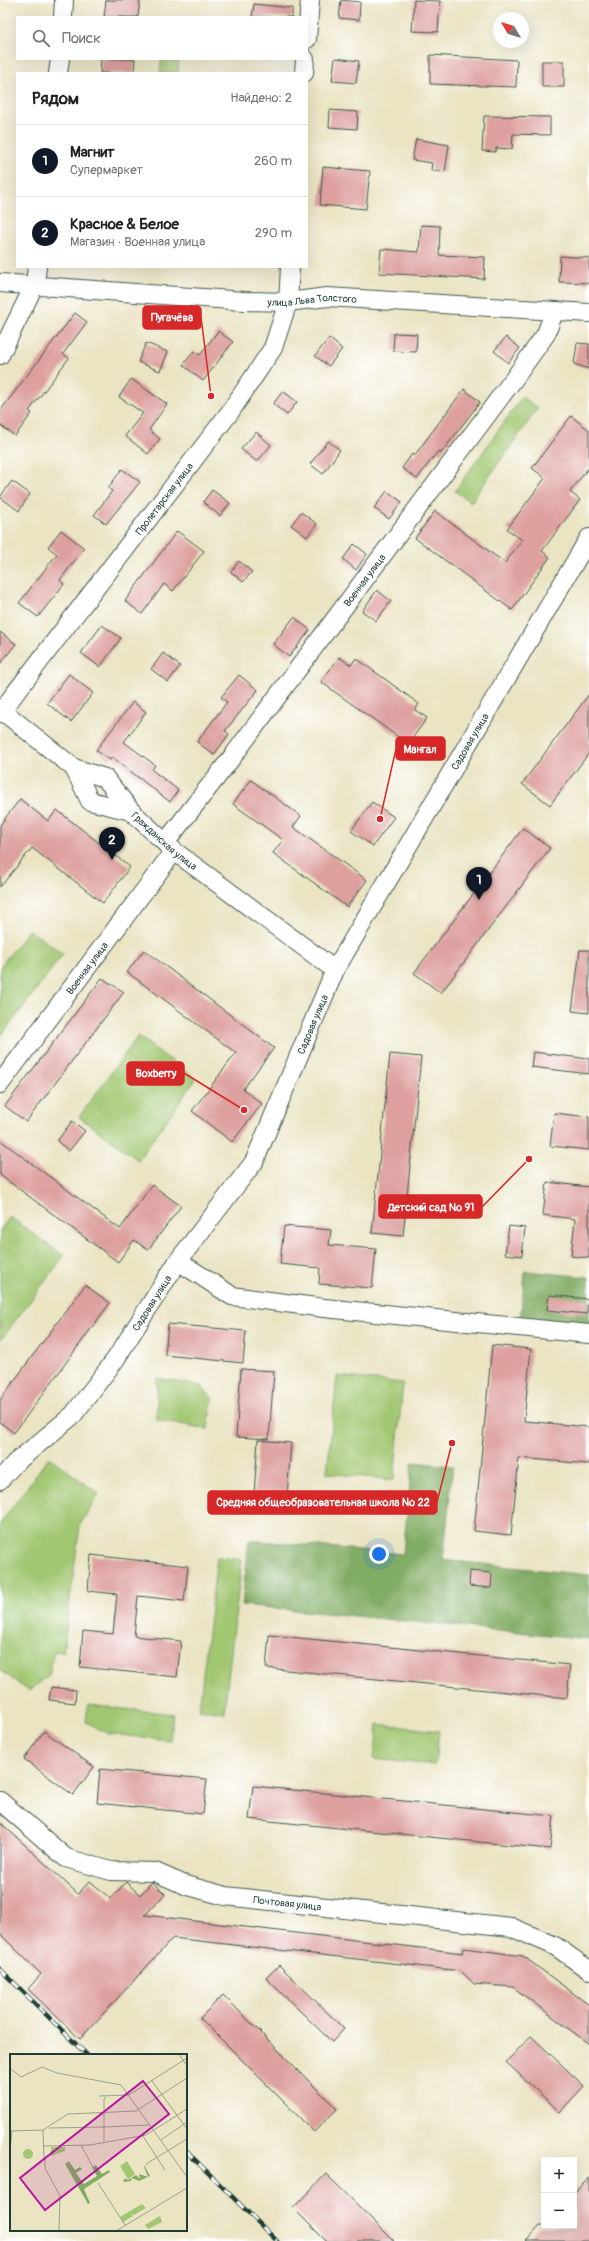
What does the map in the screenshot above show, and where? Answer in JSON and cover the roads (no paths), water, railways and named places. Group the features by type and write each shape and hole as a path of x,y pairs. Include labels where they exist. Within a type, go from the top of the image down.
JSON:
{"street":[{"path":"63,16 64,0"},
{"path":"308,26 310,0"},
{"path":"58,72 60,60"},
{"path":"304,72 305,60"},
{"name":"Пролетарская улица","path":"1,711 230,412 273,348 288,302 290,268"},
{"path":"0,355 36,276"},
{"name":"улица Льва Толстого","path":"0,283 36,276 244,301 288,302 327,297 589,313"},
{"name":"Военная улица","path":"0,1084 233,756 516,376 546,334 554,312"},
{"name":"Садовая улица","path":"0,1480 15,1462 73,1415 115,1360 178,1261 254,1162 335,970 589,538"},
{"name":"Гражданская улица","path":"1,711 74,768 105,778 131,811 169,847 335,970"},
{"path":"74,768 90,801 131,811"},
{"path":"178,1261 232,1296 331,1308 589,1334"},
{"name":"Почтовая улица","path":"0,1801 66,1858 111,1871 155,1872 185,1885 225,1896 511,1927 555,1946 589,1970"}],"railway":[{"path":"0,1969 86,2054"},
{"path":"187,2152 277,2241"}],"place":[{"name":"Пугачёва","path":"211,396"},
{"name":"Мангал","path":"380,819"},
{"name":"Красное & Белое","path":"112,860"},
{"name":"Магнит","path":"479,900"},
{"name":"Boxberry","path":"244,1110"},
{"name":"Детский сад № 91","path":"529,1159"},
{"name":"Средняя общеобразовательная школа № 22","path":"452,1443"}]}
